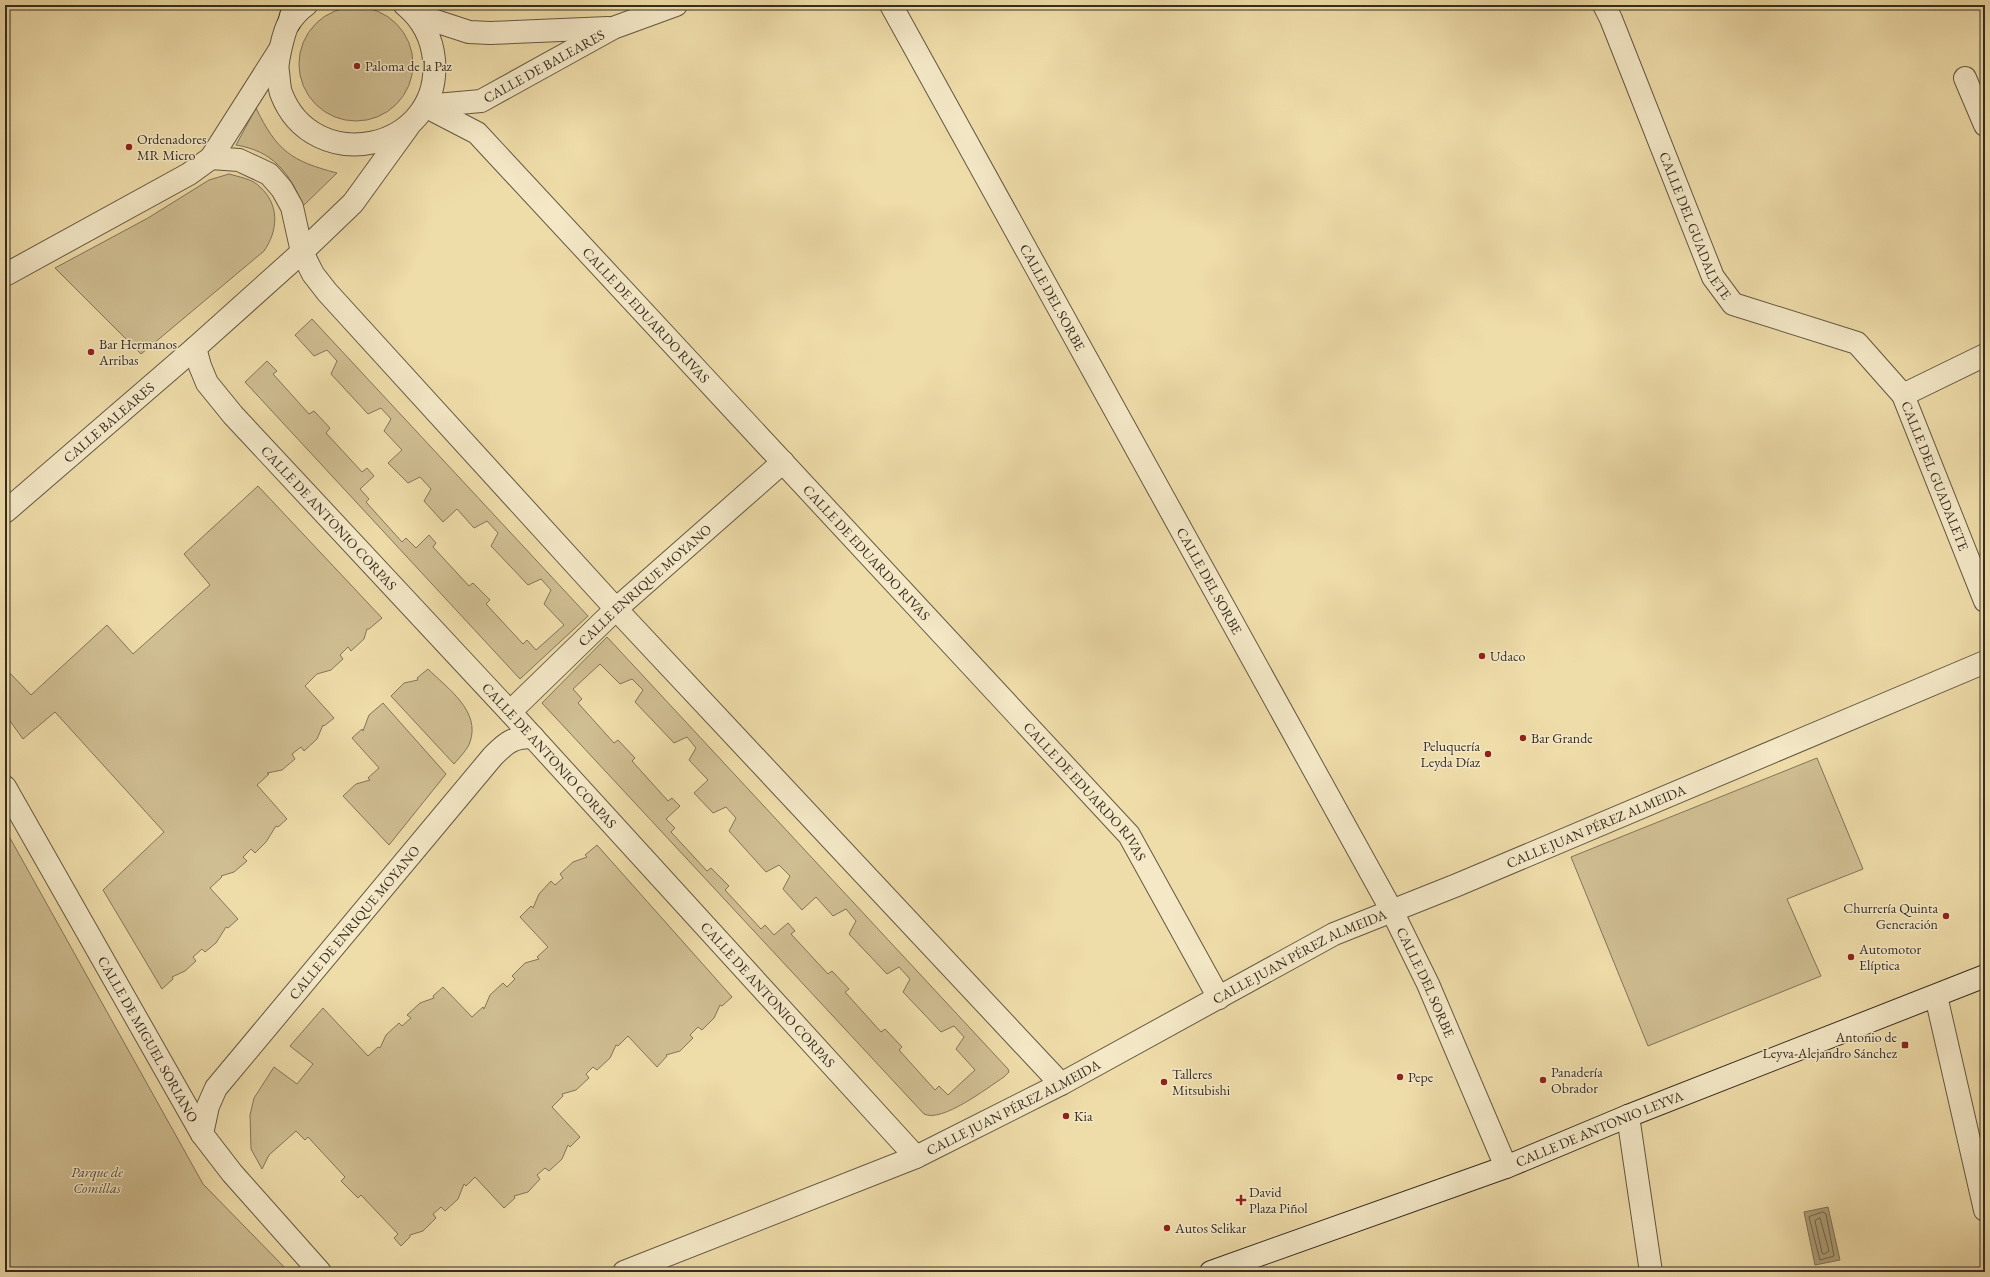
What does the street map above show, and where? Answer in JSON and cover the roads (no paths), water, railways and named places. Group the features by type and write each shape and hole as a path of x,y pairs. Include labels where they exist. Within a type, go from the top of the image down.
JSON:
{"street":[{"path":"306,5 289,11 277,68 281,93 294,115 312,132 338,144 360,145 385,140 408,127"},
{"name":"CALLE DE BALEARES","path":"425,106 481,101 614,28 676,5"},
{"name":"CALLE DEL SORBE","path":"891,5 1392,911 1428,984 1506,1167"},
{"name":"CALLE DEL GUADALETE","path":"1604,5 1612,19 1713,277 1733,304 1857,343 1903,395 1985,601"},
{"path":"302,252 353,202 425,106 435,76 432,43 411,10"},
{"name":"CALLE DE BALEARES","path":"411,10 469,32 490,33 614,28"},
{"path":"5,275 189,174 211,158 282,45"},
{"path":"1965,78 1985,125"},
{"path":"477,133 481,101"},
{"name":"CALLE DE EDUARDO RIVAS","path":"425,106 477,133 943,632 1129,835 1219,998"},
{"path":"211,158 239,160 269,174 282,189 292,207 302,252 313,274 327,292 616,609 1061,1084"},
{"name":"CALLE BALEARES","path":"5,512 195,348 302,252"},
{"name":"CALLE DE ANTONIO CORPAS","path":"195,348 207,383 233,415 510,712 916,1157"},
{"name":"CALLE DEL GUADALETE","path":"1903,395 1985,355"},
{"name":"CALLE ENRIQUE MOYANO","path":"510,712 616,609 783,462"},
{"name":"CALLE JUAN PÉREZ ALMEIDA","path":"624,1272 916,1157 1061,1084 1334,934 1985,662"},
{"name":"CALLE DE ENRIQUE MOYANO","path":"202,1134 208,1106 216,1088 493,756 508,742 519,737 533,737"},
{"name":"CALLE DE MIGUEL SORIANO","path":"5,787 202,1134 232,1173 320,1272"},
{"name":"CALLE DE ANTONIO LEYVA","path":"1211,1272 1506,1167 1628,1116 1985,976"},
{"path":"1936,996 1985,1210"},
{"path":"1628,1116 1651,1272"}],"water":[{"path":"1828,1207 1840,1260 1815,1265 1804,1212"}],"place":[{"name":"Paloma de la Paz","path":"357,66"},
{"name":"Ordenadores MR Micro","path":"129,147"},
{"name":"Bar Hermanos Arribas","path":"91,352"},
{"name":"Udaco","path":"1482,656"},
{"name":"Bar Grande","path":"1523,738"},
{"name":"Peluquería Leyda Díaz","path":"1488,754"},
{"name":"Churrería Quinta Generación","path":"1946,916"},
{"name":"Automotor Elíptica","path":"1851,957"},
{"name":"Antonio de Leyva-Alejandro Sánchez","path":"1905,1045"},
{"name":"Pepe","path":"1400,1077"},
{"name":"Panadería Obrador","path":"1543,1080"},
{"name":"Talleres Mitsubishi","path":"1164,1082"},
{"name":"Kia","path":"1066,1116"},
{"name":"David Plaza Piñol","path":"1241,1200"},
{"name":"Autos Selikar","path":"1167,1228"}],"park label":[{"name":"Parque de Comillas","path":"97,1180"}]}
